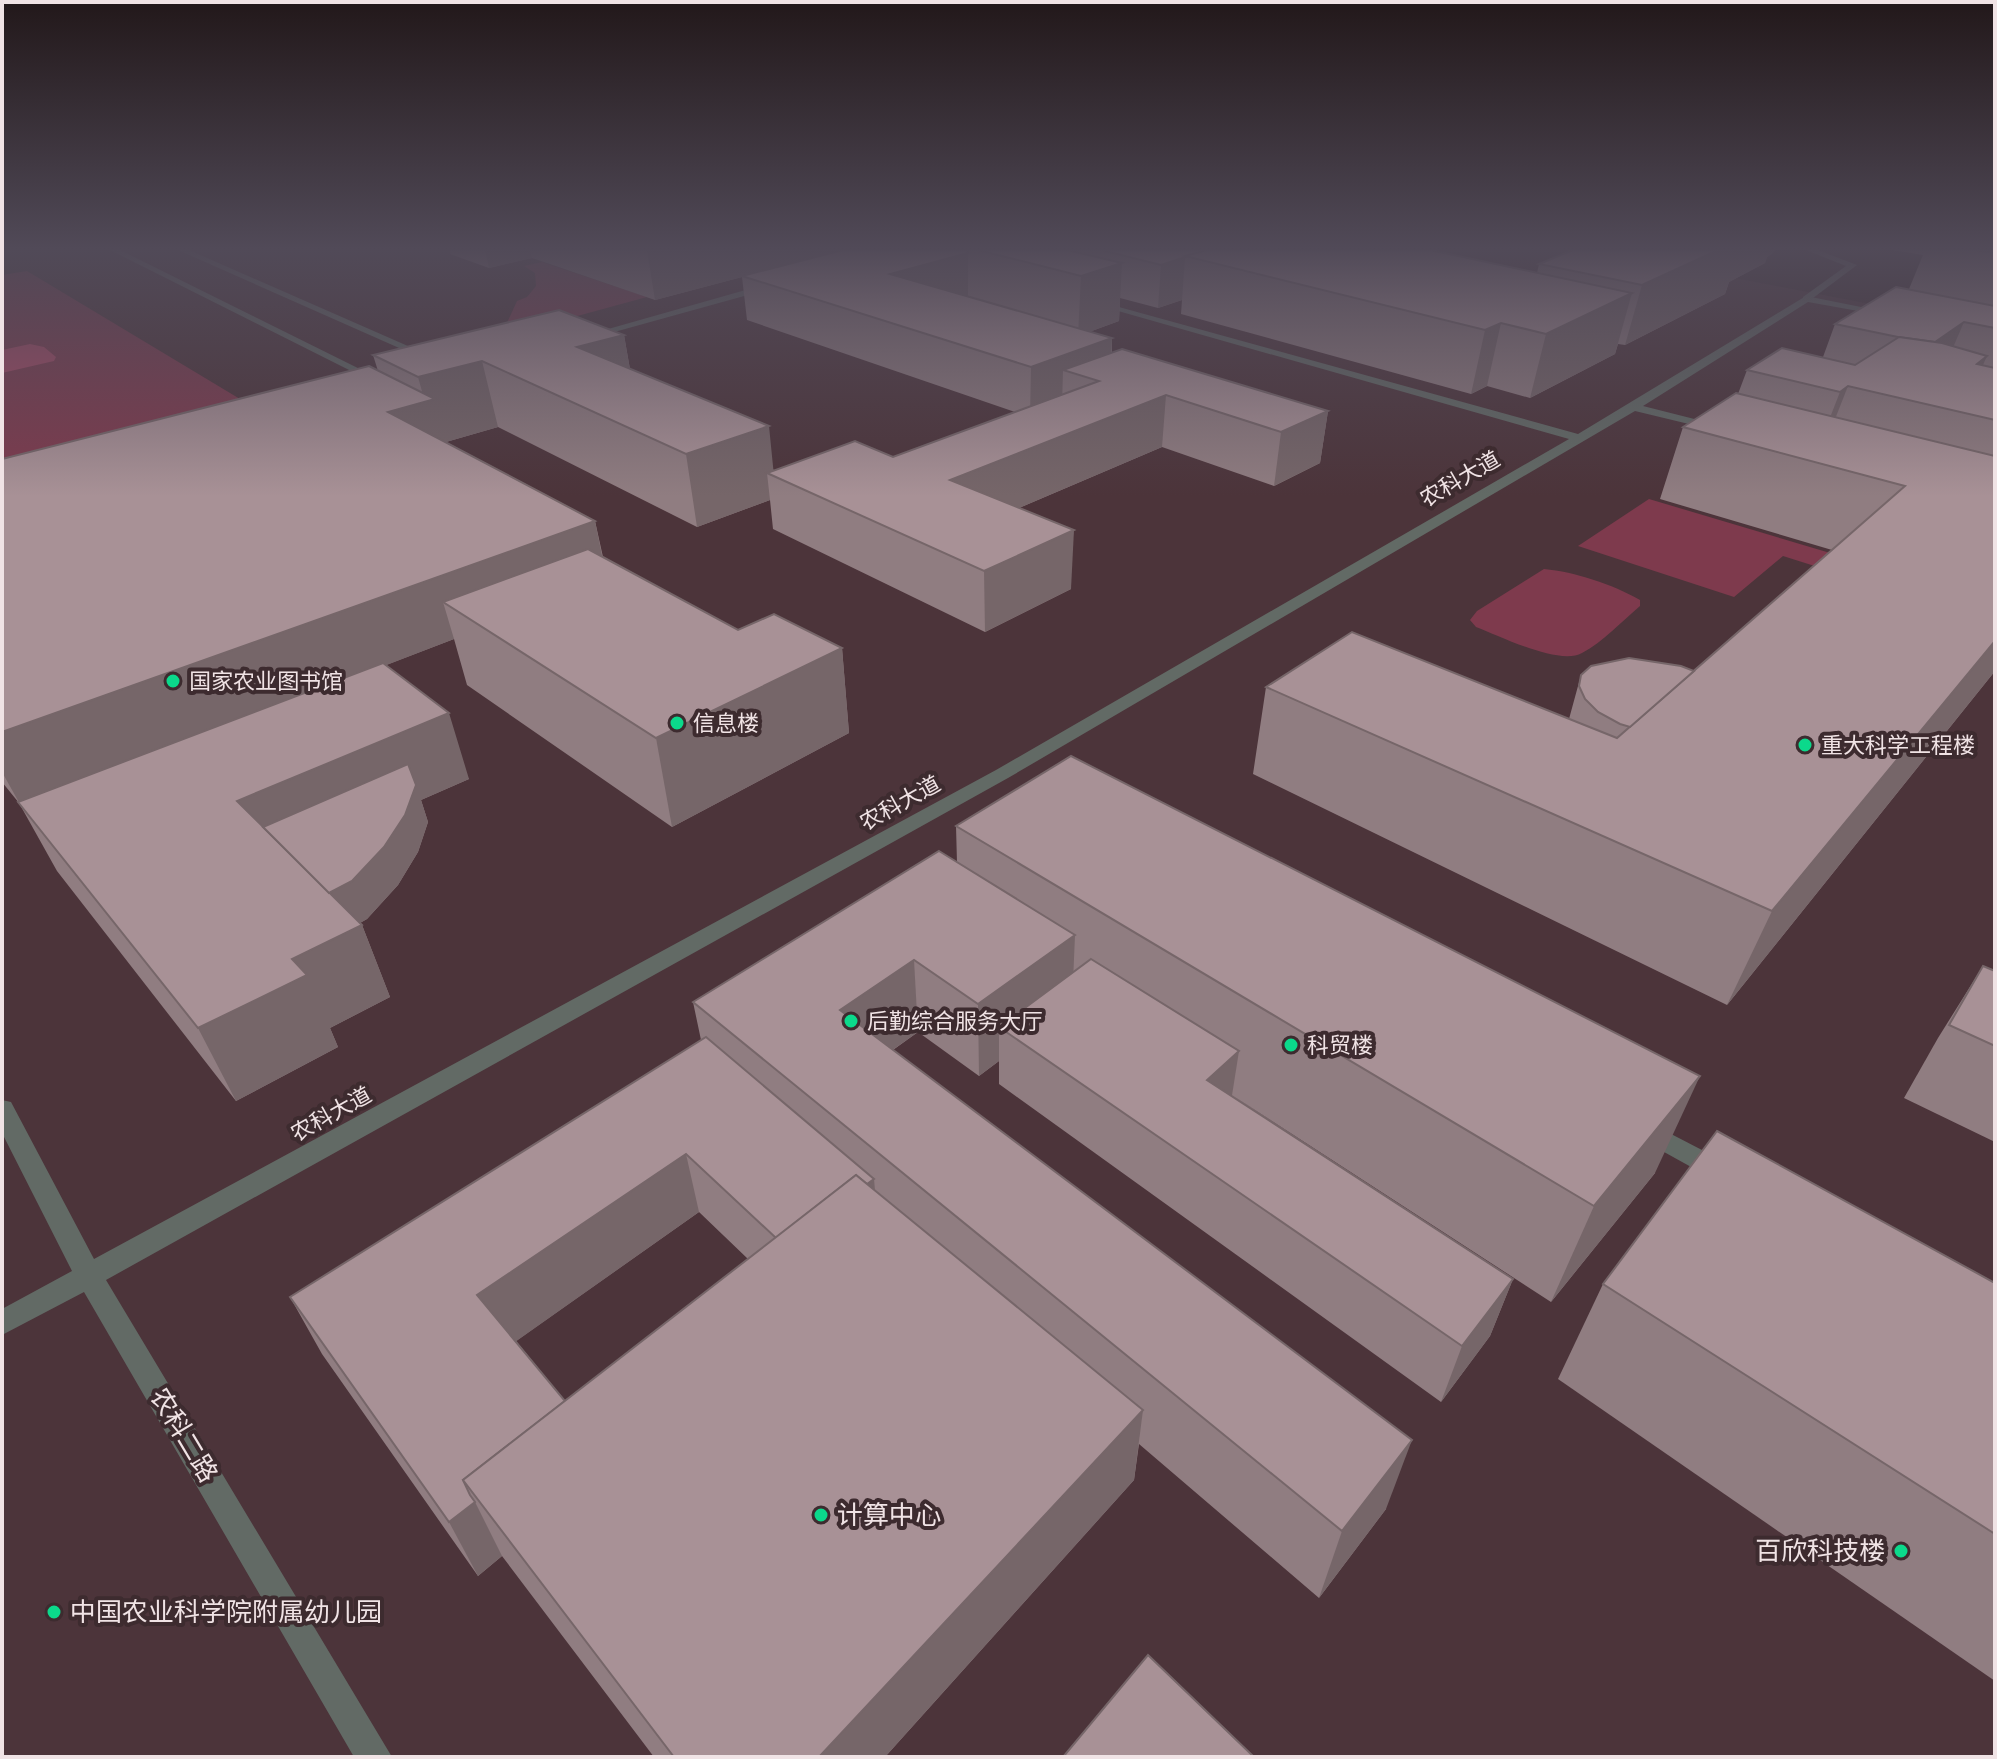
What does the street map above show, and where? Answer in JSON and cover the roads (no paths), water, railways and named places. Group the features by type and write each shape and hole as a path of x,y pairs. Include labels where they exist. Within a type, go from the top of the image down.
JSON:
{"street":[{"path":"280,332 395,389 380,393"},
{"path":"371,332 433,359"},
{"path":"567,342 603,332"},
{"path":"1203,332 1579,438"},
{"name":"农科大道","path":"2,1323 1002,774 1633,407 1753,332"},
{"path":"1633,407 1739,434"},
{"path":"1002,774 1030,790"},
{"name":"农科二路","path":"2,1109 88,1274 374,1757"},
{"path":"1631,1122 1743,1184"}],"place":[{"name":"国家农业图书馆","path":"173,681"},
{"name":"信息楼","path":"677,723"},
{"name":"重大科学工程楼","path":"1805,745"},
{"name":"后勤综合服务大厅","path":"851,1021"},
{"name":"科贸楼","path":"1291,1045"},
{"name":"计算中心","path":"821,1515"},
{"name":"百欣科技楼","path":"1901,1551"},
{"name":"中国农业科学院附属幼儿园","path":"54,1612"}]}
